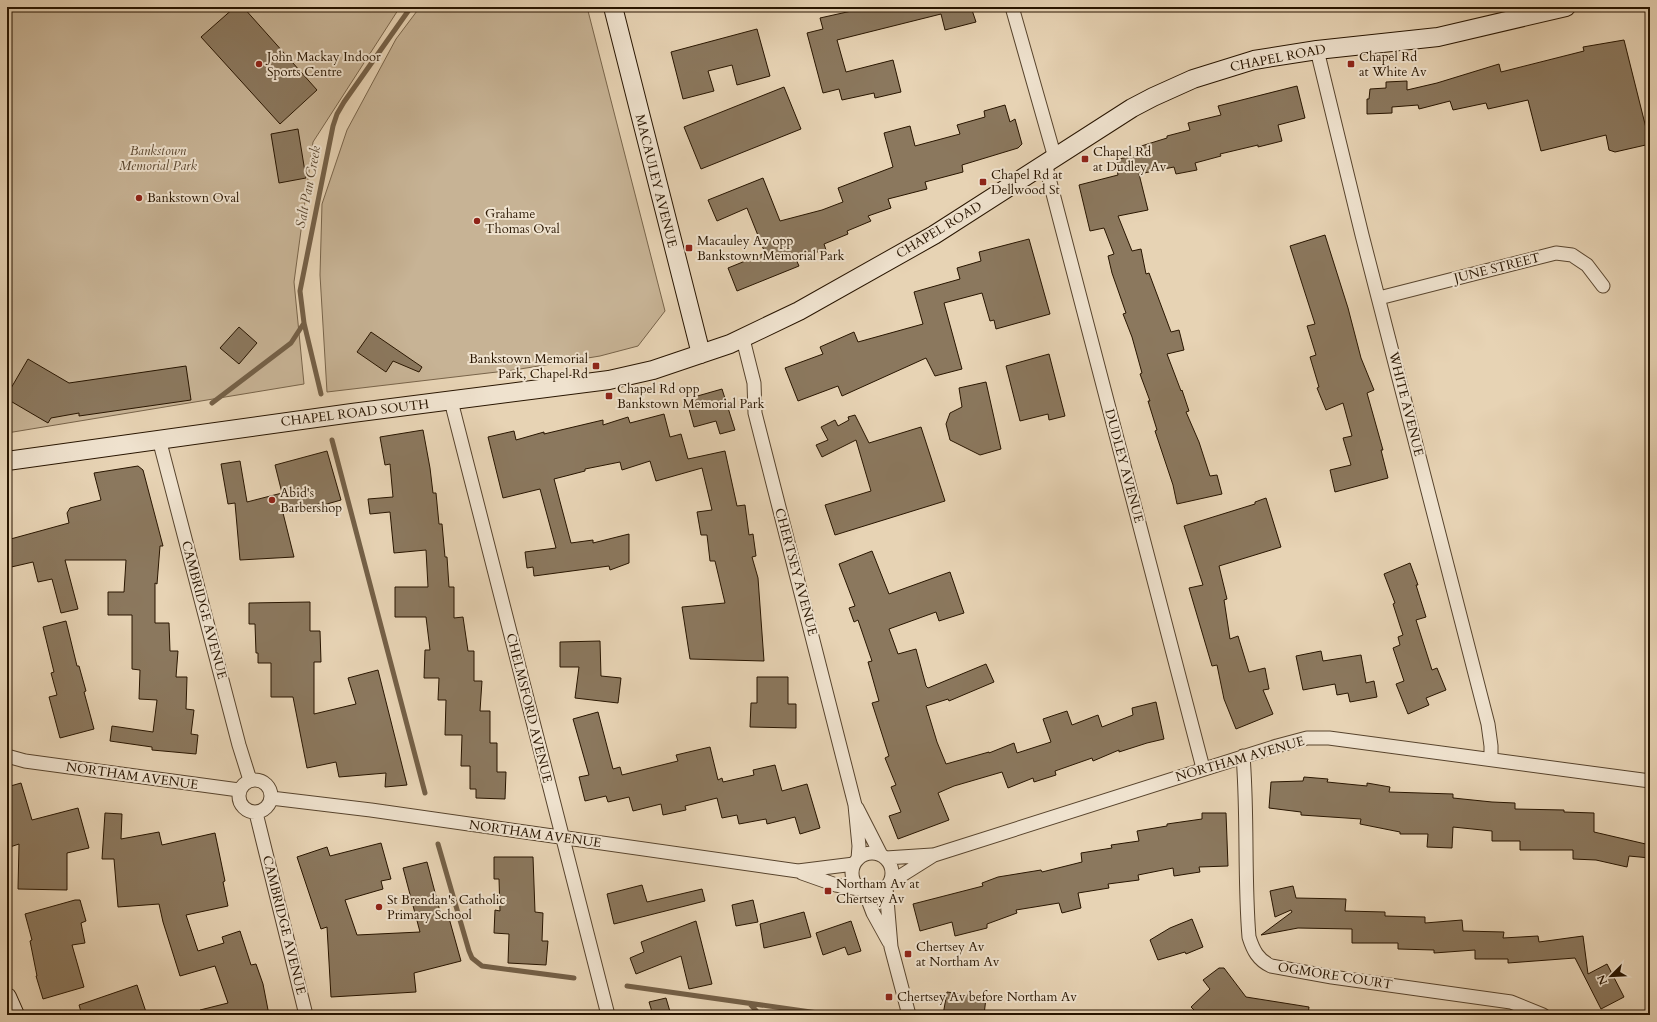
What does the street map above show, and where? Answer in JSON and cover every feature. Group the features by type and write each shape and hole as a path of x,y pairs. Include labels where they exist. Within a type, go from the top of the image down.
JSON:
{"main road":[{"name":"MACAULEY AVENUE","path":"613,7 701,354"},
{"name":"CHAPEL ROAD","path":"701,354 743,339 799,311 915,246 1139,104 1193,79 1254,60 1317,50 1438,37 1517,13 1566,7"},
{"name":"CHAPEL ROAD SOUTH","path":"7,461 159,439 626,377 701,354"},
{"path":"7,997 15,1015"}],"street":[{"name":"DUDLEY AVENUE","path":"1012,7 1203,768"},
{"name":"WHITE AVENUE","path":"1317,50 1325,87 1488,724 1491,759"},
{"name":"JUNE STREET","path":"1379,298 1556,253 1572,255 1587,265 1603,286"},
{"name":"CHERTSEY AVENUE","path":"743,339 754,383 755,413 855,805 859,852 856,861"},
{"name":"CHELMSFORD AVENUE","path":"451,401 608,1015"},
{"name":"CAMBRIDGE AVENUE","path":"159,439 239,745 250,780"},
{"name":"NORTHAM AVENUE","path":"888,885 934,855 1203,768 1298,740 1318,737 1650,781"},
{"name":"NORTHAM AVENUE","path":"7,756 25,761 239,790"},
{"name":"OGMORE COURT","path":"1243,756 1245,789 1245,875 1249,937 1252,947 1263,962 1271,966 1332,977 1511,1002 1543,1015"},
{"name":"NORTHAM AVENUE","path":"7,762 25,761"},
{"path":"256,779 267,785 271,791 271,798 266,808 256,812 251,812 242,806 238,796 239,790 243,784 250,780 256,779"},
{"name":"NORTHAM AVENUE","path":"271,798 371,810 798,871 836,885 862,891"},
{"name":"CHERTSEY AVENUE","path":"855,805 883,856"},
{"name":"CAMBRIDGE AVENUE","path":"256,812 306,1015"},
{"path":"891,947 862,891 854,882 852,876 856,861 869,853 883,856 892,869 888,885 891,947 909,1015"},
{"name":"NORTHAM AVENUE","path":"883,856 934,855"},
{"name":"NORTHAM AVENUE","path":"798,871 856,861"},
{"path":"862,891 874,894 881,892 888,885"}],"green space":[{"name":"Bankstown Memorial Park","path":"7,7 400,7 313,142 294,282 304,384 7,433"},
{"name":"Grahame Thomas Oval","path":"420,7 587,7 665,311 638,346 600,356 514,370 327,392 320,275 322,204 347,130 396,39"}],"building":[{"name":"John Mackay Indoor Sports Centre","path":"235,7 243,7 317,90 280,124 201,37"},
{"path":"856,7 971,7 976,22 945,30 941,14 837,40 846,72 893,60 901,92 875,98 874,93 842,100 839,89 823,93 807,33 823,29 820,18 856,10"},
{"path":"757,29 770,76 737,85 732,65 708,71 714,91 683,99 671,52"},
{"path":"1624,40 1650,144 1615,152 1609,150 1606,135 1541,151 1528,100 1488,109 1486,103 1453,110 1450,101 1419,109 1418,105 1392,107 1392,113 1367,114 1367,99 1369,99 1370,89 1386,88 1386,82 1407,81 1407,90 1437,83 1499,64 1501,72 1584,51 1583,47"},
{"path":"1297,86 1305,118 1278,125 1282,141 1220,154 1221,156 1195,163 1197,170 1176,174 1174,167 1139,174 1148,210 1118,216 1132,251 1141,249 1146,274 1149,273 1171,332 1179,330 1184,350 1167,354 1181,391 1182,390 1189,411 1186,412 1199,442 1210,476 1217,475 1222,494 1177,504 1173,485 1155,431 1157,430 1148,401 1150,401 1140,374 1142,373 1132,337 1123,314 1126,313 1112,273 1108,256 1114,254 1104,228 1090,231 1079,185 1118,175 1115,160 1140,154 1138,147 1167,138 1167,136 1190,130 1188,123 1221,115 1218,106"},
{"path":"784,87 801,129 701,169 684,127"},
{"path":"1005,105 1010,122 1015,119 1022,144 1018,148 962,165 963,172 925,182 927,189 888,199 891,208 868,216 871,221 847,231 848,234 824,244 826,250 795,257 799,266 737,291 728,268 765,253 747,208 717,221 708,200 763,178 780,221 822,210 843,202 838,188 893,167 884,133 910,126 915,146 960,134 957,125 985,117 984,111"},
{"path":"298,129 306,178 279,183 271,134"},
{"path":"1325,235 1348,308 1361,358 1374,390 1367,393 1383,450 1381,450 1388,478 1335,492 1330,470 1351,465 1343,438 1352,436 1343,403 1326,410 1317,388 1319,387 1310,357 1316,355 1307,326 1315,324 1290,246"},
{"path":"1029,239 1050,314 996,329 994,320 990,321 982,293 944,303 962,369 935,376 926,358 842,396 838,386 798,401 785,368 823,354 820,347 854,332 858,342 923,324 914,292 960,279 957,268 981,261 979,252"},
{"path":"239,327 257,343 239,364 220,348"},
{"path":"371,332 422,367 419,372 393,361 386,372 357,352"},
{"path":"1049,354 1065,416 1049,420 1048,414 1020,421 1006,366"},
{"path":"28,359 69,383 186,366 191,400 79,416 79,413 51,418 48,423 7,399 7,395"},
{"path":"986,382 1001,449 980,455 950,440 946,424 950,413 962,407 959,388"},
{"path":"722,389 735,430 720,434 716,421 694,427 689,409 697,407 694,397"},
{"path":"664,414 670,437 681,434 688,459 725,451 737,506 745,505 749,535 753,534 756,556 752,557 758,578 764,661 690,659 682,607 725,603 715,561 710,561 707,535 701,535 697,512 712,510 702,468 656,481 650,461 622,470 620,462 585,469 585,471 554,479 571,543 593,540 593,543 629,534 629,563 610,570 609,566 534,576 533,567 527,568 525,552 556,548 540,489 503,498 488,437 514,431 516,440 544,432 544,434 603,420 603,425 628,417 630,423"},
{"path":"855,415 869,443 921,427 945,501 835,535 825,505 871,491 856,440 822,457 816,445 828,440 821,427 835,420 838,426 849,420 848,417"},
{"path":"423,430 433,493 436,493 439,524 442,524 445,557 447,557 449,587 454,587 454,618 463,617 468,651 474,651 474,681 482,681 480,711 490,711 490,743 497,743 497,772 506,772 505,799 476,798 476,789 470,789 470,766 461,766 462,735 445,735 446,700 438,700 439,678 424,678 425,650 430,650 426,617 395,617 395,587 428,587 426,550 394,553 390,512 370,514 368,499 393,497 390,464 385,465 380,437"},
{"path":"327,451 341,500 320,506 319,504 283,513 294,557 240,560 235,503 228,504 221,464 240,461 247,502 282,493 275,465"},
{"path":"138,466 143,470 163,546 160,546 157,584 155,583 155,623 169,623 170,651 178,651 176,677 187,677 186,709 194,710 191,734 198,735 196,754 152,750 152,747 110,741 112,726 153,732 157,700 139,699 140,670 132,669 132,615 108,615 108,592 124,592 126,560 65,560 78,609 61,613 52,579 38,582 33,562 7,568 7,540 69,523 67,513 70,508 101,500 94,473"},
{"path":"1266,498 1281,547 1219,566 1227,599 1224,600 1230,639 1238,636 1249,672 1265,668 1269,689 1263,690 1273,714 1236,729 1224,699 1217,665 1212,666 1189,588 1203,585 1184,526 1255,504 1255,502"},
{"path":"872,551 889,594 950,572 964,613 939,621 936,612 889,629 898,654 916,649 926,686 928,688 986,664 994,682 949,701 948,699 926,706 937,742 946,764 989,753 1014,743 1017,753 1051,742 1043,719 1067,711 1072,725 1098,715 1102,727 1133,715 1132,708 1156,702 1164,739 1119,752 1119,750 1093,761 1092,758 1055,771 1056,775 1034,782 1033,778 1008,788 1002,772 954,786 938,793 949,820 898,839 889,816 901,812 891,787 896,785 885,758 889,756 872,703 879,701 868,662 872,661 858,620 854,622 849,608 855,606 839,564"},
{"path":"1410,563 1418,585 1416,585 1426,617 1416,620 1432,670 1437,668 1446,690 1426,698 1429,705 1408,714 1396,684 1404,681 1393,648 1400,645 1398,637 1403,635 1393,604 1395,603 1384,574"},
{"path":"310,602 310,631 320,631 321,662 314,662 314,714 356,704 348,678 378,670 407,785 385,787 386,773 339,777 336,762 307,768 293,697 271,697 271,663 258,663 258,653 256,653 255,624 249,624 249,603"},
{"path":"66,621 77,666 79,666 86,691 84,692 94,729 60,738 49,697 57,695 51,673 54,672 43,627"},
{"path":"600,641 601,676 621,678 618,703 575,698 579,667 560,667 560,642"},
{"path":"1321,651 1323,661 1361,655 1366,683 1374,681 1377,697 1350,702 1348,693 1337,695 1335,684 1303,690 1296,656"},
{"path":"757,677 788,677 788,704 796,704 796,728 750,727 751,703 757,703"},
{"path":"598,712 613,769 620,767 622,775 678,761 676,755 710,747 718,780 722,778 723,782 754,775 753,770 775,765 782,791 807,784 820,828 800,834 795,817 767,824 766,819 739,824 737,815 722,818 717,798 685,806 686,810 663,815 661,804 633,811 629,797 608,802 606,796 585,801 579,777 589,775 573,719"},
{"path":"1304,777 1328,779 1327,782 1367,786 1367,783 1390,787 1389,792 1453,794 1453,798 1515,803 1515,809 1564,810 1564,812 1594,813 1594,832 1650,845 1650,858 1629,856 1627,867 1596,860 1573,859 1573,850 1520,850 1520,841 1492,841 1492,831 1453,827 1452,848 1427,847 1428,834 1400,834 1400,832 1360,824 1361,819 1301,815 1301,812 1269,808 1271,782 1303,781"},
{"path":"21,783 32,820 78,808 89,848 67,853 67,890 18,889 19,844 7,848 7,787"},
{"path":"105,813 122,814 121,839 159,832 162,845 215,833 225,881 223,882 228,906 186,915 198,951 224,943 222,937 240,931 251,965 256,964 263,984 269,1015 201,1015 200,1010 228,1003 215,966 180,976 159,904 118,907 114,859 102,859"},
{"path":"1202,813 1226,813 1228,866 1199,867 1200,872 1174,876 1173,868 1138,875 1139,880 1108,884 1109,888 1078,893 1081,908 1062,913 1059,903 1016,910 1017,913 987,924 987,928 955,936 952,922 920,931 913,904 983,886 982,883 998,877 1041,870 1042,872 1082,862 1081,853 1112,848 1111,845 1139,841 1137,831 1167,826 1167,824 1202,819"},
{"path":"381,843 391,879 381,881 383,889 345,900 357,935 420,932 403,868 427,862 442,919 449,918 461,961 414,973 416,992 331,997 327,927 321,929 297,857 327,847 330,856"},
{"path":"494,857 533,857 535,912 543,913 542,941 548,941 546,965 508,963 509,934 494,933 495,910 500,911 499,879 494,879"},
{"path":"642,885 647,902 702,889 705,901 614,924 607,894"},
{"path":"1293,886 1296,898 1346,899 1345,911 1385,912 1385,916 1425,917 1425,923 1462,920 1463,931 1504,932 1503,938 1538,936 1539,942 1583,936 1588,974 1607,964 1624,997 1601,1009 1575,958 1508,963 1508,959 1475,959 1475,950 1434,953 1434,950 1398,949 1398,943 1352,943 1352,929 1298,928 1261,935 1292,912 1291,910 1275,917 1270,891"},
{"path":"75,900 80,900 86,921 81,923 85,943 72,945 84,987 43,999 36,976 30,941 32,940 25,914"},
{"path":"753,900 758,922 736,926 732,905"},
{"path":"804,912 811,937 764,948 760,924"},
{"path":"1192,919 1203,947 1186,954 1185,952 1158,960 1150,940 1170,928"},
{"path":"696,921 712,984 689,989 681,956 636,974 630,958 644,952 641,942"},
{"path":"851,921 861,951 848,955 845,947 823,955 816,933"},
{"path":"1219,968 1224,968 1246,997 1309,1007 1308,1015 1199,1015 1191,1007 1210,989 1203,980"},
{"path":"137,985 147,1015 82,1015 79,1005"},
{"path":"947,992 986,998 984,1015 943,1015"},
{"path":"666,998 671,1015 653,1015 649,1002"}],"waterway":[{"name":"Salt Pan Creek","path":"321,394 304,323 300,291 333,126 337,114 344,102 411,7"},
{"path":"212,403 291,343 304,323"},
{"path":"332,440 425,793"},
{"path":"438,844 472,958 482,966 574,978"},
{"path":"627,986 832,1015"},
{"path":"750,1004 760,1015"}],"place":[{"name":"John Mackay Indoor Sports Centre","path":"259,64"},
{"name":"Chapel Rd at White Av","path":"1351,64"},
{"name":"Chapel Rd at Dudley Av","path":"1085,159"},
{"name":"Chapel Rd at Dellwood St","path":"983,182"},
{"name":"Bankstown Oval","path":"139,198"},
{"name":"Grahame Thomas Oval","path":"477,221"},
{"name":"Macauley Av opp Bankstown Memorial Park","path":"689,248"},
{"name":"Bankstown Memorial Park, Chapel Rd","path":"596,366"},
{"name":"Chapel Rd opp Bankstown Memorial Park","path":"609,396"},
{"name":"Abid's Barbershop","path":"272,500"},
{"name":"Northam Av at Chertsey Av","path":"828,891"},
{"name":"St Brendan's Catholic Primary School","path":"379,907"},
{"name":"Chertsey Av at Northam Av","path":"908,954"},
{"name":"Chertsey Av before Northam Av","path":"889,997"}]}
